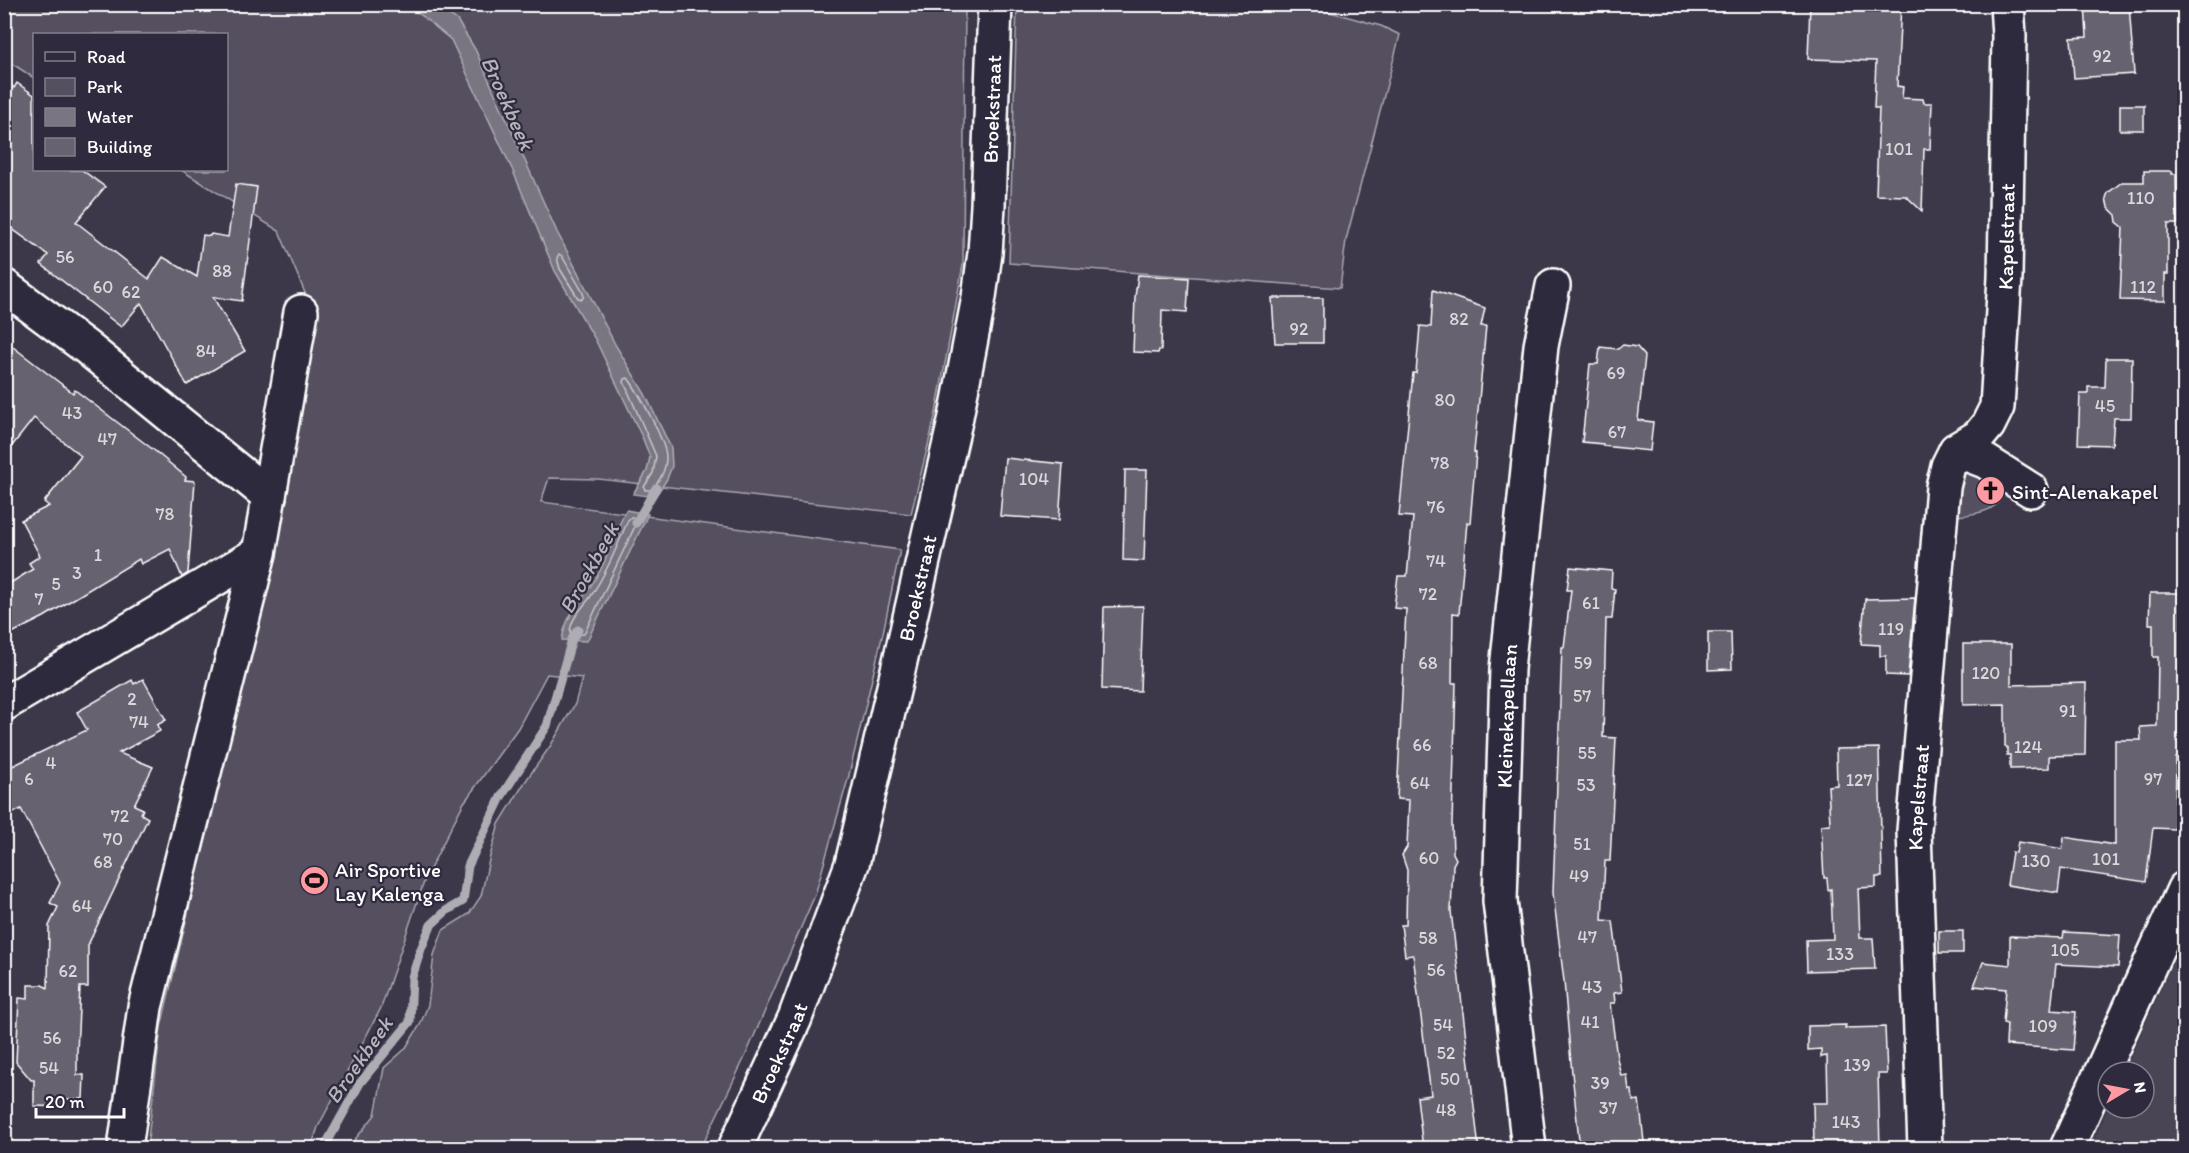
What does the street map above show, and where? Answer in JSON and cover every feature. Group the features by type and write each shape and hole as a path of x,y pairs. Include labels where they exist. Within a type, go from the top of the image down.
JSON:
{"street":[{"name":"Broekstraat","path":"735,1149 795,1018 852,864 956,417 985,253 995,4"},
{"name":"Kapelstraat","path":"1925,1149 1914,831 1943,487 1948,466 1956,450 1978,437 1988,425 1997,407 2005,278 2009,36 2007,4"},
{"path":"4,286 86,347 269,496"},
{"name":"Kleinekapellaan","path":"1528,1149 1500,901 1506,669 1541,346 1553,286"},
{"path":"125,1149 145,1007 259,553 301,312"},
{"path":"1956,450 1985,461 2031,489"},
{"path":"4,704 259,553"},
{"path":"2067,1149 2184,889"}],"shaded area":[{"path":"2184,937 2184,1148 2090,1148 2103,1120 2156,1120 2156,1060 2129,1060"}],"green space":[{"path":"4,5 965,5 963,265 936,413 911,514 598,479 549,478 541,502 900,550 883,633 848,779 815,895 745,1057 701,1148 348,1148 375,1115 384,1068 405,1049 420,1025 428,1005 434,955 443,930 469,914 481,896 499,824 575,704 582,678 547,674 518,728 463,804 425,879 381,1008 318,1127 311,1148 147,1148 161,1027 227,748 313,312 279,231 183,171 228,171 228,33 33,33 33,77 5,59"},
{"path":"1017,5 1305,5 1381,26 1400,35 1346,240 1340,288 1009,263"},
{"path":"1966,471 2005,486 2003,495 1994,506 1987,510 1956,516 1961,473"}],"water":[{"path":"409,5 436,5 457,20 475,49 557,232 616,346 645,394 671,448 672,466 667,479 655,497 633,494 647,471 650,457 643,439 595,339 555,271 513,171 451,40"},
{"path":"626,510 648,514 587,641 562,640 572,612 600,571"}],"building":[{"path":"1810,4 1901,4 1897,86 1903,87 1902,98 1923,99 1924,103 1932,103 1930,149 1924,149 1922,211 1906,196 1876,195 1879,108 1874,108 1876,61 1808,59"},
{"path":"2085,4 2129,4 2134,74 2074,78 2071,38 2087,37"},
{"path":"4,80 14,88 17,83 33,94 33,171 83,171 105,187 76,222 149,279 163,257 197,277 203,235 228,237 236,184 257,187 242,301 213,297 245,351 187,385 141,303 121,327 41,264 48,255 4,223"},
{"path":"2120,105 2144,105 2144,130 2120,130"},
{"path":"2144,171 2172,171 2172,174 2176,174 2177,224 2168,224 2168,274 2165,274 2165,301 2120,300 2123,227 2108,207 2106,198 2108,193 2122,182 2144,182"},
{"path":"1138,275 1189,278 1187,312 1162,310 1161,350 1158,353 1133,352"},
{"path":"1433,290 1485,308 1481,326 1486,326 1470,523 1467,522 1459,614 1453,613 1452,683 1456,683 1452,825 1453,853 1456,859 1453,865 1451,911 1479,1149 1423,1149 1417,1097 1431,1095 1413,955 1405,956 1401,925 1406,925 1407,870 1402,855 1407,847 1409,800 1397,799 1406,609 1394,608 1398,576 1407,576 1413,517 1399,516 1413,373 1416,373 1420,326 1431,327"},
{"path":"1272,298 1323,298 1323,343 1275,343"},
{"path":"4,340 73,393 75,390 155,451 186,477 185,480 195,481 188,573 182,577 170,549 141,564 139,559 44,617 4,637 4,587 33,569 29,563 40,556 21,520 49,506 44,502 81,456 34,418 4,456"},
{"path":"1623,345 1637,347 1645,356 1638,420 1653,422 1650,451 1582,442 1590,364 1598,364 1600,347 1618,349"},
{"path":"2106,358 2132,358 2131,418 2114,418 2112,445 2078,444 2080,394 2088,394 2088,387 2105,387"},
{"path":"1005,458 1063,464 1059,520 1000,516"},
{"path":"1125,470 1147,470 1144,561 1123,560"},
{"path":"1570,567 1612,571 1611,588 1615,589 1612,619 1606,619 1603,737 1616,738 1610,861 1605,861 1602,920 1613,921 1622,992 1614,993 1615,1003 1610,1003 1617,1058 1621,1076 1627,1075 1633,1101 1639,1100 1644,1142 1633,1143 1633,1149 1580,1149 1553,893 1562,647 1564,647 1571,590 1567,590"},
{"path":"2150,593 2184,593 2184,758 2176,758 2175,829 2153,828 2146,882 2061,869 2058,893 2007,885 2012,852 2016,853 2018,842 2063,849 2064,837 2115,845 2115,740 2141,740 2140,727 2157,726 2158,657 2153,657 2153,624 2149,624"},
{"path":"1915,598 1908,676 1886,675 1886,656 1880,656 1880,645 1861,644 1865,599"},
{"path":"1143,606 1140,691 1102,689 1104,607"},
{"path":"1708,632 1731,632 1732,669 1708,670"},
{"path":"1963,644 2011,644 2011,685 2086,683 2085,755 2049,756 2049,768 2010,769 2010,755 2007,755 2007,747 2005,747 2005,704 1963,705"},
{"path":"143,679 166,720 157,725 160,731 119,753 153,767 134,805 143,809 141,814 148,818 88,945 88,987 80,987 77,1052 77,1075 84,1075 83,1099 64,1099 64,1107 34,1106 34,1080 31,1080 16,1062 19,998 28,999 28,985 42,985 48,988 49,926 58,907 50,903 60,883 21,809 4,818 4,770 87,730 77,712 132,680 134,684"},
{"path":"1879,748 1882,877 1876,877 1876,887 1858,888 1860,938 1873,938 1875,969 1807,971 1806,940 1833,939 1831,889 1828,890 1827,878 1824,878 1821,825 1830,824 1828,786 1837,785 1836,749"},
{"path":"1939,931 1963,931 1963,953 1939,953"},
{"path":"2064,932 2120,935 2118,967 2056,964 2051,1010 2076,1012 2073,1050 2006,1045 2007,1024 2003,1023 2006,989 1974,986 1983,962 2010,965 2010,936 2063,938"},
{"path":"1846,1025 1845,1028 1885,1027 1887,1074 1878,1074 1880,1149 1819,1149 1818,1144 1814,1144 1813,1103 1828,1103 1827,1056 1821,1057 1821,1049 1808,1050 1808,1026"}],"waterway":[{"name":"Broekbeek","path":"636,523 656,488"},
{"name":"Broekbeek","path":"324,1148 360,1083 410,1022 412,977 431,925 446,911 463,901 468,866 501,797 547,726 572,639 578,630"}],"place":[{"name":"Sint-Alenakapel","path":"1991,491"},
{"name":"Air Sportive Lay Kalenga","path":"314,881"}]}
